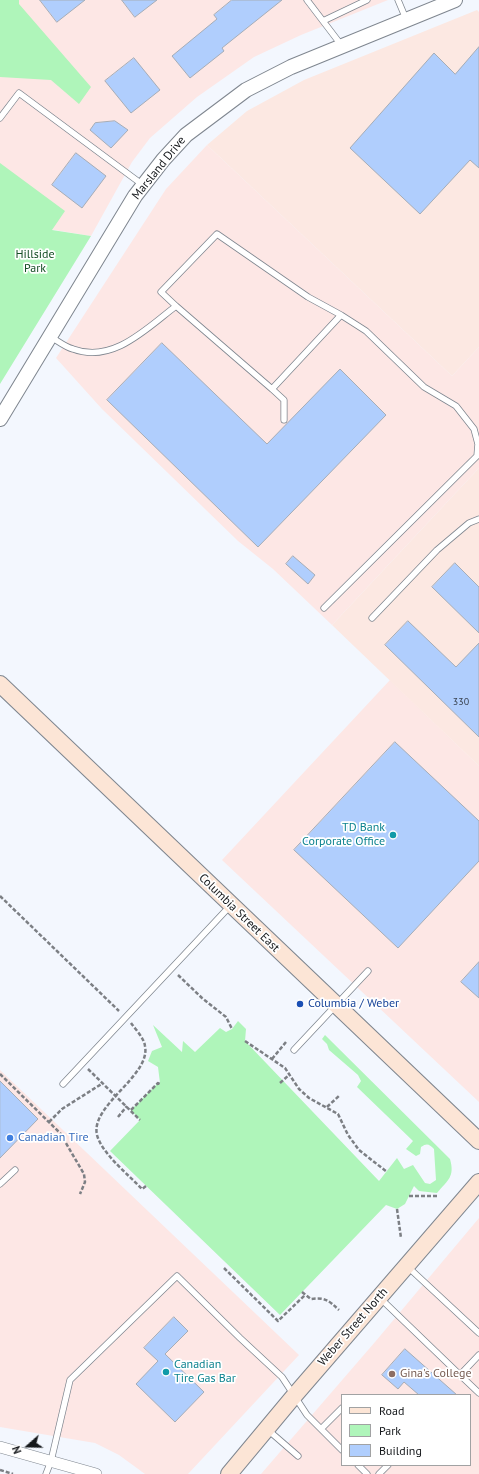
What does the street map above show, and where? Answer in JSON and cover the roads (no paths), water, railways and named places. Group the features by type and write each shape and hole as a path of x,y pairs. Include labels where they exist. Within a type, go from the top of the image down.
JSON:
{"main road":[{"name":"Columbia Street East","path":"0,684 479,1141"},
{"name":"Weber Street North","path":"229,1474 266,1428 479,1182"}],"street":[{"name":"Marsland Drive","path":"0,418 143,185 186,135 246,90 291,67 455,0"},
{"path":"0,1447 96,1474"}],"lane":[{"path":"307,0 342,46"},
{"path":"323,21 367,0"},
{"path":"398,0 406,20"},
{"path":"0,118 19,92 143,185"},
{"path":"284,420 284,400 161,292 217,234 308,298 341,315 366,331 424,388 456,406 474,429 478,444 477,456 324,608"},
{"path":"51,337 74,350 96,353 109,351 127,342 176,306"},
{"path":"272,389 341,315"},
{"path":"372,618 437,550 470,523 479,519"},
{"path":"63,1084 232,905"},
{"path":"294,1050 368,971"},
{"path":"0,1184 14,1170"},
{"path":"406,1266 479,1333"},
{"path":"46,1474 51,1461 70,1380 177,1276 282,1377 307,1416 341,1449"},
{"path":"379,1298 479,1393"},
{"path":"460,1375 479,1354"},
{"path":"321,1429 341,1409"},
{"path":"266,1428 298,1456"},
{"path":"359,1466 367,1474"},
{"path":"380,1474 387,1466"}],"place":[{"name":"TD Bank Corporate Office","path":"393,835"},
{"name":"Columbia / Weber","path":"300,1004"},
{"name":"Canadian Tire","path":"10,1138"},
{"name":"Canadian Tire Gas Bar","path":"166,1372"},
{"name":"Gina's College","path":"392,1374"}],"park label":[{"name":"Hillside Park","path":"35,262"}]}
